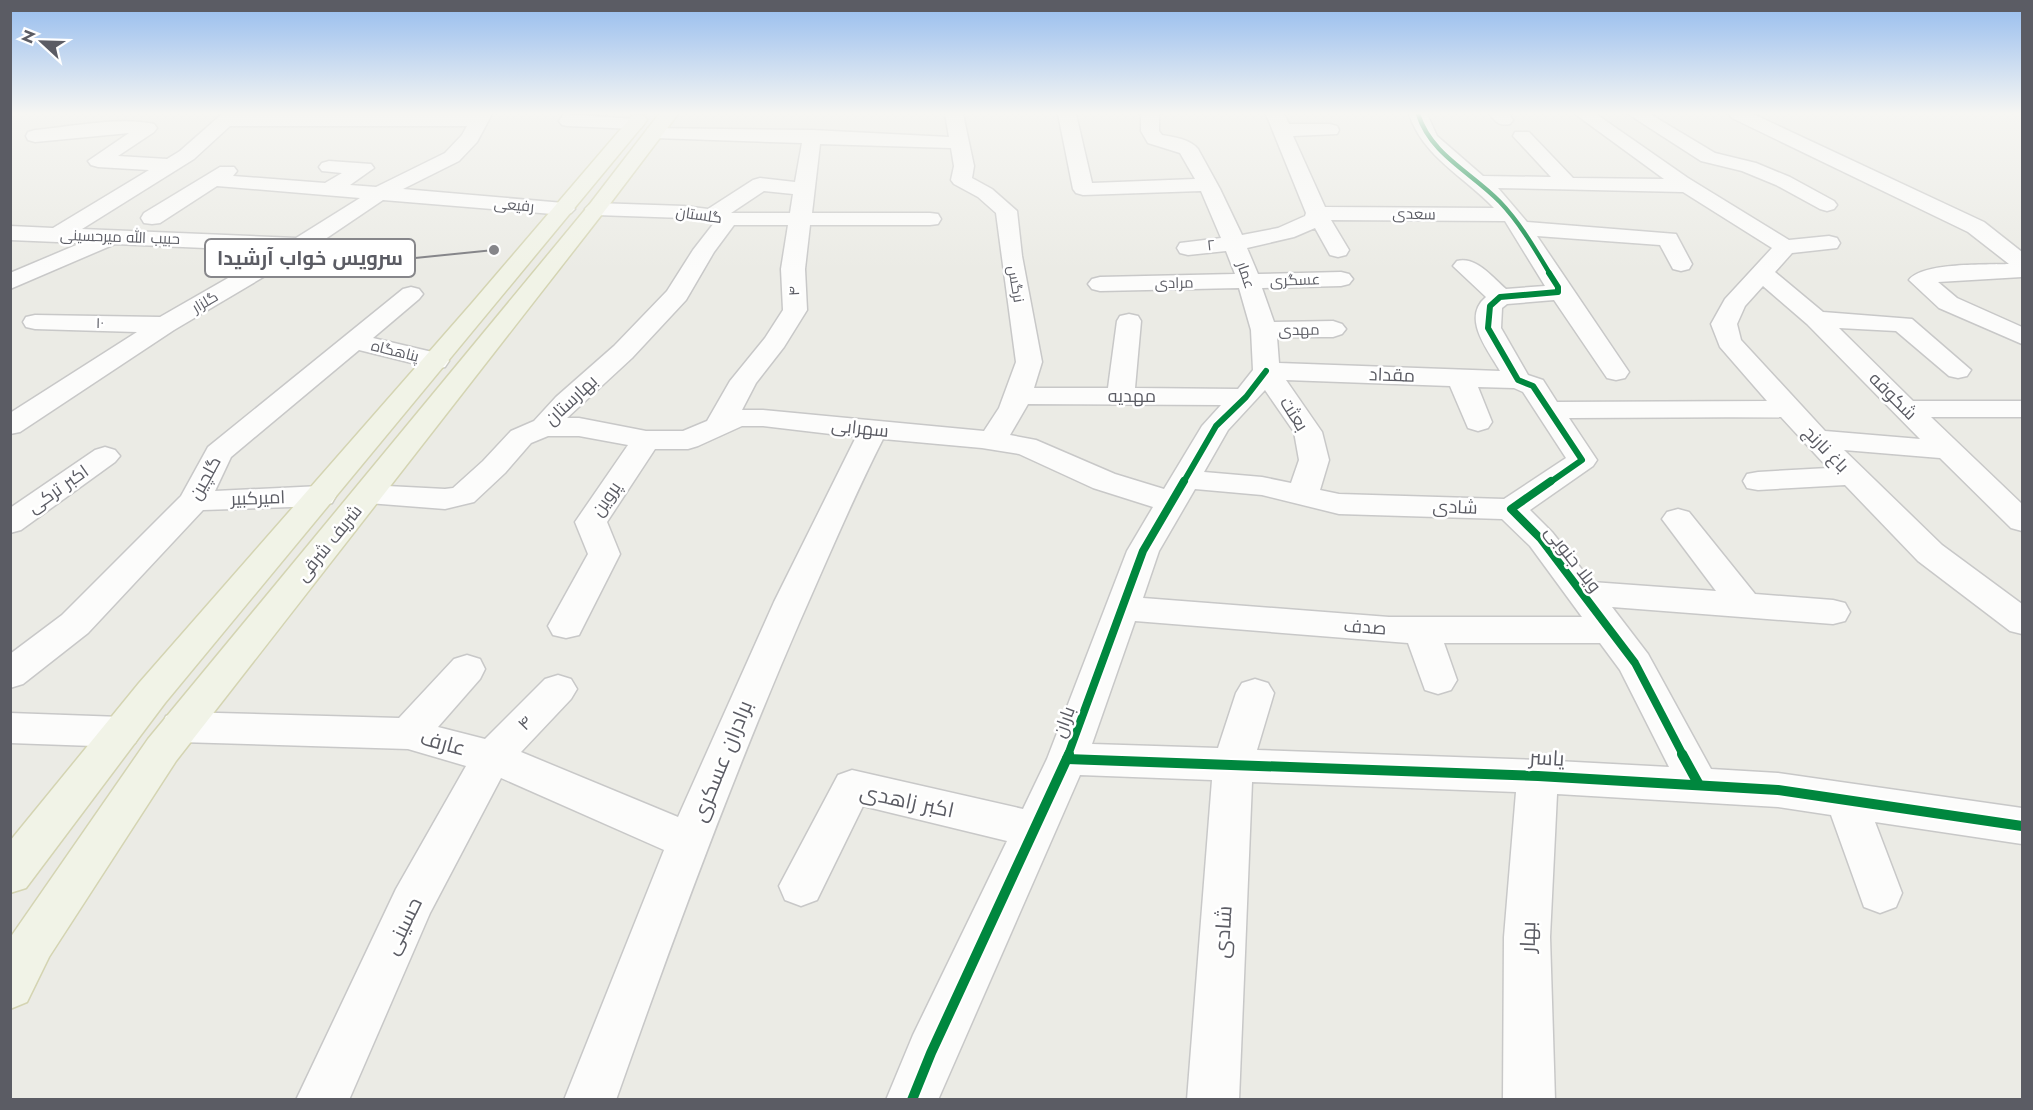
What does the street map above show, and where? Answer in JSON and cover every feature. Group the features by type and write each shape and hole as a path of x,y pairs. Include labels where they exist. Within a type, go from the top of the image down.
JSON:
{"main road":[{"name":"شریف شرقی","path":"10,874 152,693 477,314 564,209 606,166"},
{"name":"شریف شرقی","path":"10,986 33,942 162,750 596,209 623,166"},
{"path":"477,314 512,314"}],"street":[{"path":"59,234 170,166"},
{"name":"گلزار","path":"15,419 380,193 434,166"},
{"name":"۴","path":"719,425 744,381 775,342 795,310 793,269 806,190 805,166"},
{"name":"نرگس","path":"964,166 961,180 985,193 1006,211 1011,256 1029,362 1013,408 992,441"},
{"path":"1078,166 1083,189 1153,196 1208,185"},
{"name":"عمار","path":"1197,166 1234,243 1264,330 1256,384"},
{"path":"1297,166 1317,213 1338,250"},
{"path":"1459,166 1500,201 1516,221 1616,372"},
{"path":"1551,166 1568,184"},
{"path":"1658,166 1785,247 1829,243"},
{"path":"1744,166 1783,181 1827,206"},
{"path":"1847,166 1976,227 2022,262"},
{"path":"329,167 364,168 330,189"},
{"name":"رفیعی","path":"152,218 220,176 330,189 564,209"},
{"path":"1478,182 1688,186"},
{"path":"1543,183 1577,232"},
{"path":"720,218 760,184 806,190"},
{"name":"گلستان","path":"596,209 684,212 720,218 930,219"},
{"name":"سعدی","path":"1317,213 1516,221 1577,232 1668,239 1681,264"},
{"name":"۲","path":"1188,248 1234,243 1302,228 1316,220 1317,213"},
{"name":"بهارستان","path":"368,494 445,499 464,495 521,437 544,427 566,403 623,352 677,295 720,218"},
{"name":"حبیب الله میرحسینی","path":"16,236 59,234 301,244"},
{"path":"10,282 115,236"},
{"name":"باغ نارنج","path":"1785,247 1734,304 1724,324 1729,342 1816,439 1930,553 2022,622"},
{"path":"1465,266 1500,297"},
{"path":"40,268 82,273"},
{"path":"2022,270 1940,274 1921,280 1948,303 2022,336"},
{"name":"شکوفه","path":"1762,273 1816,318 2022,521"},
{"name":"عسگری","path":"1249,282 1341,279"},
{"name":"مرادی","path":"1100,284 1249,282"},
{"path":"1511,509 1582,460 1533,386 1518,380 1488,328 1490,306 1500,297 1558,292 1558,287"},
{"name":"گلچین","path":"10,674 75,624 194,501 218,453 411,294"},
{"path":"77,323 111,302"},
{"path":"1816,318 1903,324 1958,370"},
{"path":"1121,396 1129,321"},
{"name":"۱۰","path":"35,322 165,325"},
{"name":"مهدی","path":"1264,330 1333,329"},
{"name":"پناهگاه","path":"354,341 436,361"},
{"path":"1461,378 1478,422"},
{"name":"مقداد","path":"1256,384 1461,378 1518,380"},
{"name":"مهدیه","path":"1017,396 1121,396 1256,384"},
{"name":"باران","path":"912,1100 931,1053 1067,759 1143,551 1216,426 1256,384"},
{"name":"بعثت","path":"1256,384 1308,432 1314,460 1303,495"},
{"path":"1548,410 1789,409"},
{"path":"1906,409 2022,409"},
{"name":"سهرابی","path":"544,427 579,427 646,440 688,440 737,418 763,418 1026,446 1104,481 1178,490"},
{"name":"برادران عسکری","path":"590,1100 663,903 755,682 852,470 874,430"},
{"path":"1816,439 1948,450"},
{"name":"پروین","path":"567,626 604,554 591,522 646,440"},
{"name":"اکبر ترکی","path":"10,523 105,456"},
{"path":"1758,481 1852,476"},
{"name":"شادی","path":"1178,490 1262,486 1339,504 1511,509"},
{"name":"امیرکبیر","path":"194,501 321,496"},
{"name":"ویلا جنوبی","path":"1511,509 1541,539 1635,663 1698,785"},
{"path":"1678,519 1745,605"},
{"path":"1582,593 1833,612"},
{"name":"صدف","path":"1122,608 1389,630 1610,630"},
{"path":"1421,629 1438,680"},
{"path":"408,734 467,669"},
{"name":"۴","path":"492,756 558,689"},
{"name":"شادی","path":"1213,1100 1233,765 1255,693"},
{"name":"عارف","path":"180,727 408,734 492,756 689,842"},
{"path":"10,728 121,732"},
{"name":"حسینی","path":"322,1100 412,903 492,756"},
{"name":"یاسر","path":"1067,759 1538,776 1778,790 2022,825"},
{"name":"بهار","path":"1529,1100 1527,937 1538,776"},
{"name":"اکبر زاهدی","path":"801,886 852,787 1034,830"},
{"path":"1846,799 1880,893"}],"cycle path":[{"path":"1458,166 1501,203 1531,244 1558,287 1558,292 1500,297 1490,306 1488,328 1518,380 1533,386 1582,460 1511,509 1541,539 1635,663 1699,785"},
{"path":"912,1100 931,1053 1067,759 1143,551 1216,426 1246,397 1266,371"},
{"path":"1067,759 1538,776 1778,790 2022,826"}],"place":[{"name":"سرویس خواب آرشیدا","path":"494,250"}]}
